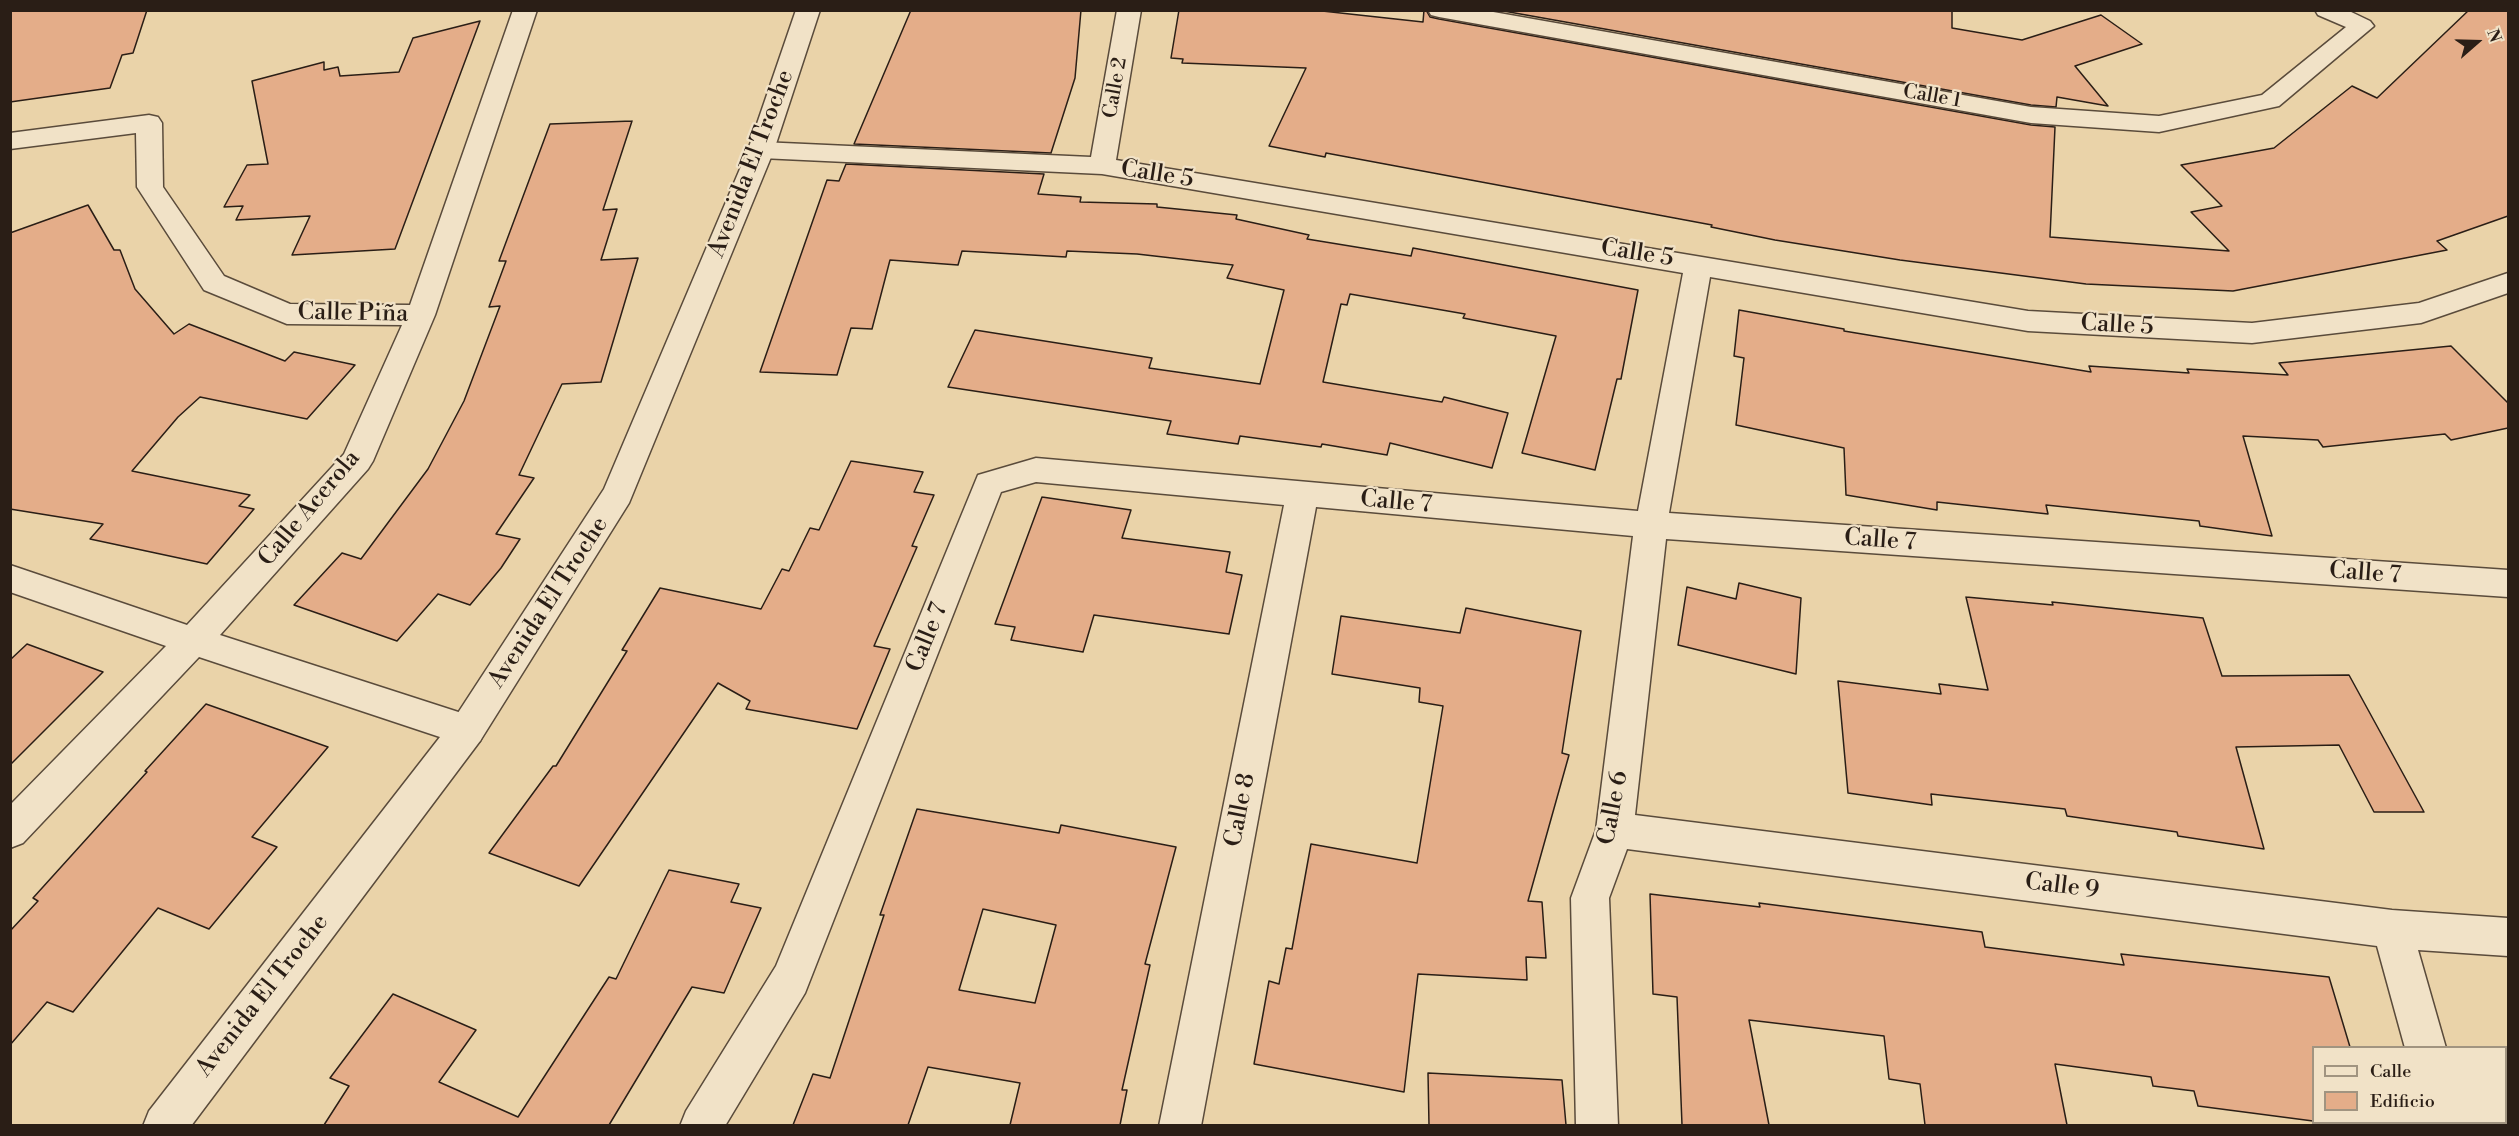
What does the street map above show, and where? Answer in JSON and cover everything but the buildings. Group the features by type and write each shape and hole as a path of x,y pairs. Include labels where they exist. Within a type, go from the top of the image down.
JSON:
{"street":[{"name":"Calle Acerola","path":"10,831 193,641 357,461 421,315 525,10"},
{"name":"Avenida El Troche","path":"164,1125 467,730 618,494 761,150 808,10"},
{"name":"Calle 2","path":"1102,166 1129,10"},
{"name":"Calle 1","path":"1439,10 2031,115 2158,124 2270,101 2362,26 2326,10"},
{"name":"Calle Piña","path":"10,141 149,123 150,188 214,283 286,314 421,315"},
{"name":"Calle 5","path":"761,150 1102,166 2028,321 2252,333 2421,313 2508,283"},
{"name":"Calle 6","path":"1598,1125 1590,898 1615,830 1651,525 1698,264"},
{"name":"Calle 7","path":"701,1125 791,979 989,484 1036,470 1651,525 2508,584"},
{"name":"Calle 8","path":"1180,1125 1302,495"},
{"path":"10,578 193,641 467,730"},
{"name":"Calle 9","path":"1615,830 2392,929 2508,937"},
{"path":"2392,929 2427,1046"}]}
